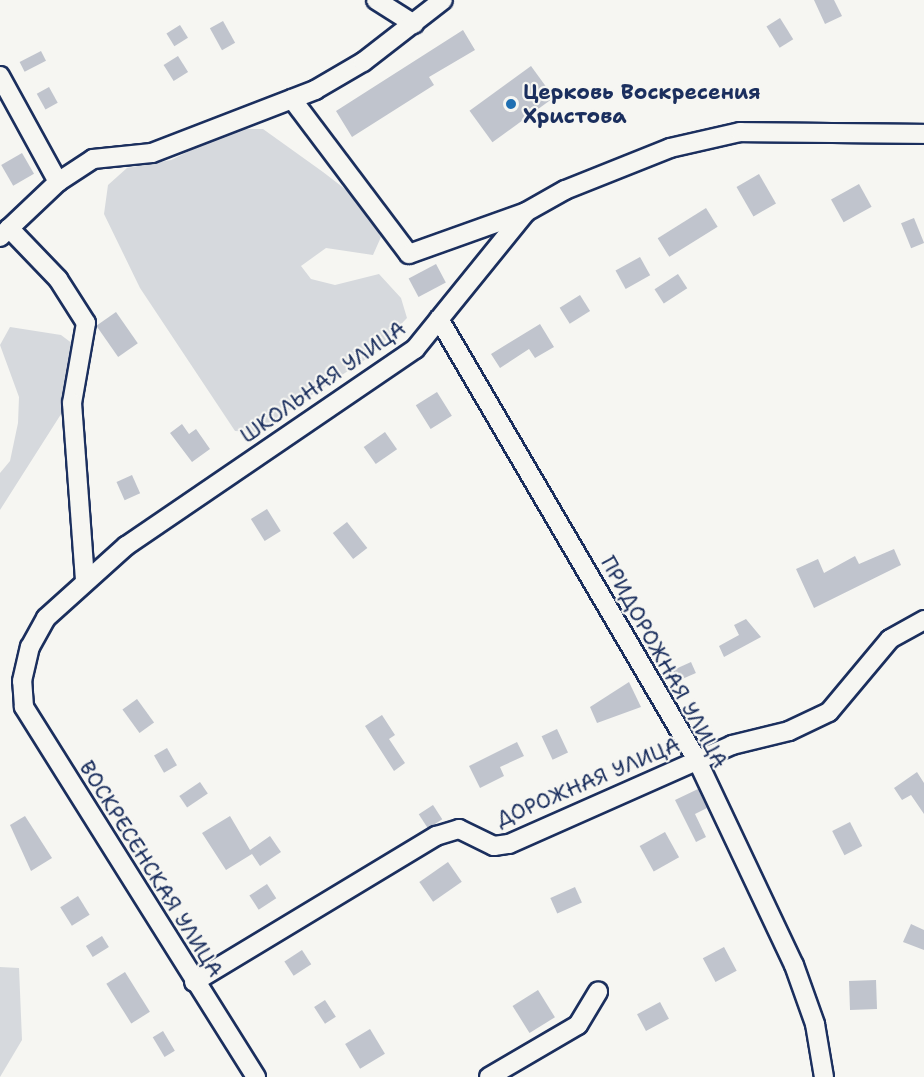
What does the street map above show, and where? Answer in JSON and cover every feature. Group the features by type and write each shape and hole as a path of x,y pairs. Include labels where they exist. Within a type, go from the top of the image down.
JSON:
{"street":[{"path":"376,0 414,24"},
{"path":"85,582 72,403 87,323 58,279 5,233 58,182 93,159 152,153 292,99 363,63 443,0"},
{"path":"0,76 58,182"},
{"path":"292,99 409,255 526,212"},
{"name":"ШКОЛЬНАЯ УЛИЦА","path":"22,681 30,647 46,618 126,546 415,349 526,212 670,148 740,132 924,134"},
{"name":"ПРИДОРОЖНАЯ УЛИЦА","path":"439,319 697,760 794,965 815,1024 824,1077"},
{"name":"ДОРОЖНАЯ УЛИЦА","path":"194,982 436,837 459,829 494,846 509,844 697,760 829,712 890,639 924,620"},
{"name":"ВОСКРЕСЕНСКАЯ УЛИЦА","path":"22,681 24,707 194,982 256,1077"},
{"path":"489,1077 578,1024 598,993"}],"shaded area":[{"path":"234,129 263,129 323,172 349,192 381,237 373,255 326,248 301,266 311,279 335,285 379,274 401,298 407,318 369,357 256,432 235,431 140,288 104,214 108,185 127,168 171,160"},
{"path":"10,327 61,335 77,347 63,411 0,510 0,473 10,461 18,423 19,397 0,345"},
{"path":"0,967 19,968 22,1040 0,1077"}],"building":[{"path":"814,0 834,0 842,16 825,24"},
{"path":"780,18 793,39 780,48 766,26"},
{"path":"223,21 235,43 222,50 210,28"},
{"path":"180,25 188,38 174,46 166,33"},
{"path":"463,30 475,50 429,77 434,85 352,137 336,111"},
{"path":"41,51 46,61 25,72 20,62"},
{"path":"178,56 188,72 174,81 164,65"},
{"name":"Церковь Воскресения Христова","path":"531,66 554,98 492,142 470,111"},
{"path":"49,87 58,103 45,110 37,94"},
{"path":"22,153 34,174 13,186 1,165"},
{"path":"759,174 776,203 753,216 736,187"},
{"path":"859,184 872,207 844,222 831,200"},
{"path":"706,208 718,227 669,257 658,238"},
{"path":"914,218 924,243 911,248 901,223"},
{"path":"640,257 650,275 626,289 616,271"},
{"path":"436,264 446,283 418,297 409,279"},
{"path":"678,274 687,288 664,304 655,289"},
{"path":"580,295 590,311 570,324 560,308"},
{"path":"116,312 138,343 118,357 96,326"},
{"path":"540,324 554,347 535,358 529,349 500,368 491,354"},
{"path":"437,392 452,416 431,429 416,405"},
{"path":"182,424 189,434 196,429 210,449 192,462 170,433"},
{"path":"385,432 397,449 376,464 364,447"},
{"path":"132,475 140,493 125,500 116,482"},
{"path":"267,509 281,531 265,541 251,519"},
{"path":"347,522 367,548 353,559 333,533"},
{"path":"894,549 901,565 814,608 796,569 818,559 824,573 855,556 859,564"},
{"path":"746,619 761,637 724,657 719,646 739,635 734,625"},
{"path":"691,662 696,673 678,681 673,670"},
{"path":"629,682 641,707 597,723 590,707"},
{"path":"137,699 154,722 139,733 122,710"},
{"path":"382,715 395,735 389,739 405,763 394,771 365,726"},
{"path":"557,729 568,753 553,760 542,736"},
{"path":"517,742 524,756 500,767 504,776 480,788 469,766"},
{"path":"167,748 177,765 164,773 154,756"},
{"path":"917,772 924,783 924,814 911,795 902,800 894,788"},
{"path":"200,782 208,794 187,808 179,796"},
{"path":"698,789 707,808 695,814 706,837 696,842 675,800"},
{"path":"433,805 442,819 428,829 419,814"},
{"path":"25,816 52,858 31,871 10,825"},
{"path":"230,816 250,850 270,836 281,852 260,866 252,854 226,870 202,833"},
{"path":"850,822 862,846 844,855 832,831"},
{"path":"665,832 679,857 654,871 640,846"},
{"path":"448,862 462,882 433,902 419,882"},
{"path":"267,884 276,898 259,910 249,895"},
{"path":"575,887 582,903 557,914 550,898"},
{"path":"78,896 90,915 72,926 60,907"},
{"path":"911,924 924,930 924,950 903,942"},
{"path":"102,936 109,947 93,957 86,946"},
{"path":"724,947 737,971 715,982 703,958"},
{"path":"302,950 311,964 294,976 284,961"},
{"path":"125,972 150,1012 131,1024 106,984"},
{"path":"876,980 877,1009 850,1010 849,981"},
{"path":"538,990 555,1017 530,1033 513,1006"},
{"path":"325,1000 336,1017 325,1024 314,1007"},
{"path":"660,1002 669,1019 646,1031 637,1014"},
{"path":"370,1029 385,1054 360,1069 345,1044"},
{"path":"163,1031 175,1051 165,1057 153,1037"}],"place":[{"name":"Церковь Воскресения Христова","path":"511,104"}]}
